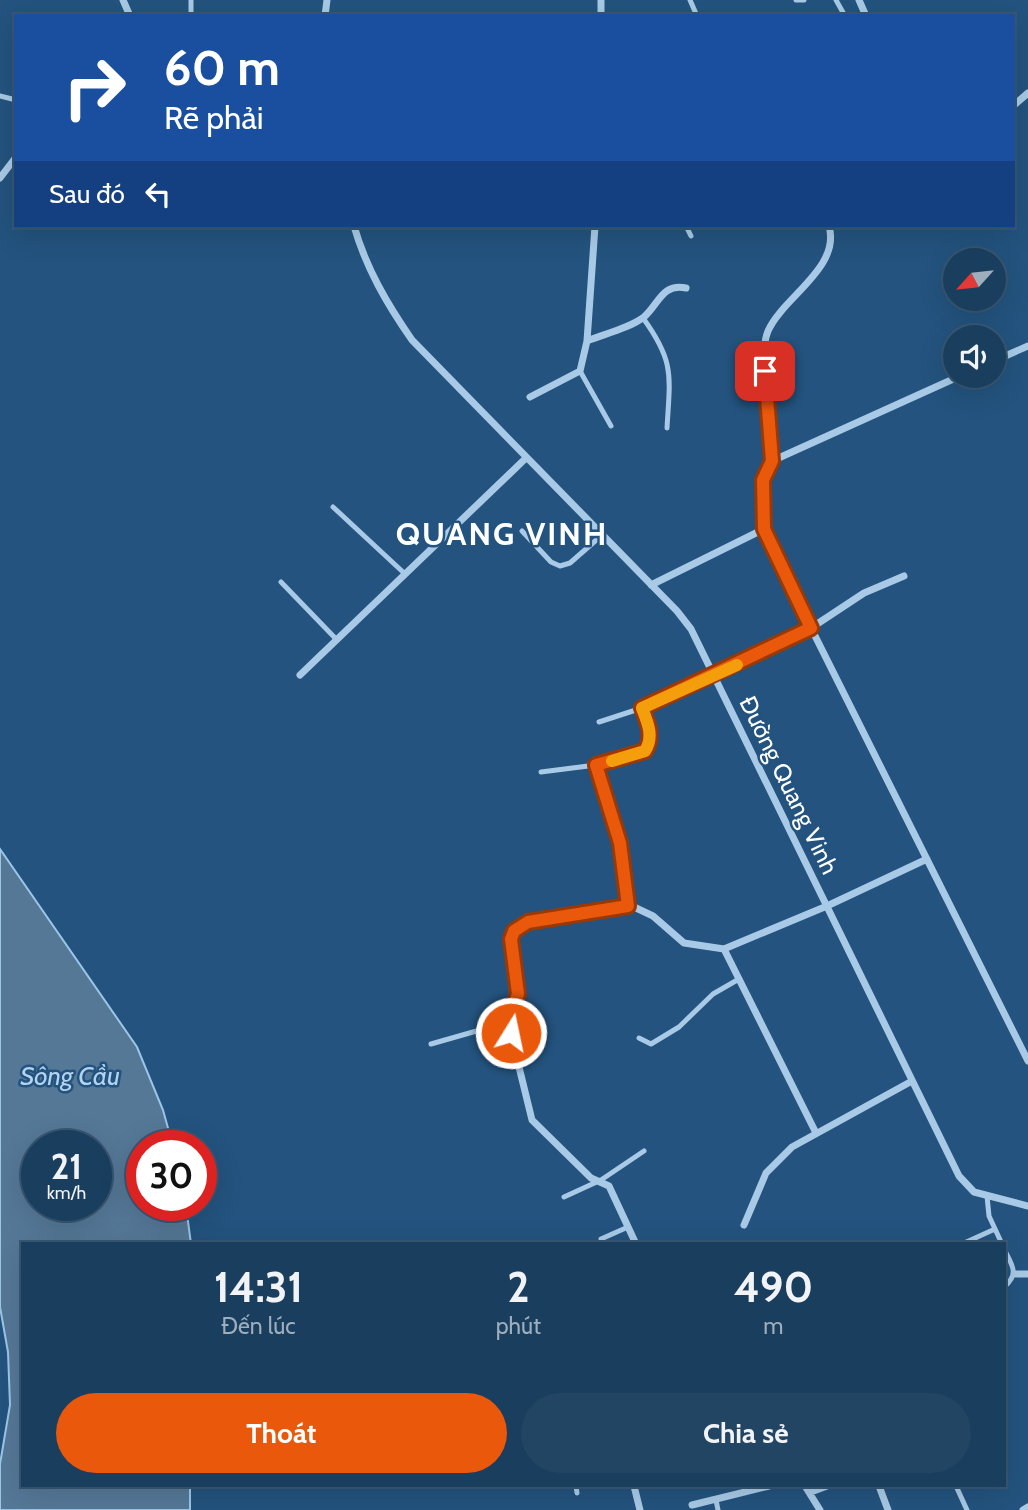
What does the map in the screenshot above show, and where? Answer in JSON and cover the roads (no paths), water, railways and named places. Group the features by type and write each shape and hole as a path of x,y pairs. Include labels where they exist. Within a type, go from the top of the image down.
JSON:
{"street":[{"path":"0,178 14,160"},
{"name":"Đường Quang Vinh","path":"355,228 373,277 388,306 412,340 652,585 691,629 959,1176 974,1192 1028,1206"},
{"path":"530,397 580,372 587,341 595,228"},
{"path":"829,228 829,248 821,264 769,329 763,349 772,461 763,480 764,529 1028,1061"},
{"path":"587,341 643,318 667,289 676,286 686,288"},
{"path":"1006,356 1028,346"},
{"path":"772,461 943,384"},
{"path":"300,676 526,458"},
{"path":"652,585 764,529"},
{"path":"714,677 811,628 864,593 904,576"},
{"path":"635,1242 608,1186 601,1180 591,1178 532,1120 508,1022 518,994 511,939 514,931 528,922 628,906 653,916 684,943 724,948 827,906 927,859"},
{"path":"724,948 816,1133"},
{"path":"744,1225 766,1173 792,1147 912,1081"},
{"path":"1015,1274 1028,1273"},
{"path":"634,1487 640,1510"},
{"path":"692,1505 765,1487"},
{"path":"806,1487 820,1510"},
{"path":"811,1493 825,1487"},
{"path":"879,1487 888,1510"},
{"path":"1023,1510 1028,1507"}],"lane":[{"path":"796,0 804,0"},
{"path":"687,228 691,236"},
{"path":"643,318 662,344 670,372 667,428"},
{"path":"580,372 611,426"},
{"path":"333,507 404,573"},
{"path":"522,531 551,562 560,566 570,563 603,535"},
{"path":"281,582 337,640"},
{"path":"599,722 642,708 714,677"},
{"path":"541,772 596,765 645,751 650,743 649,726 642,708"},
{"path":"596,765 620,843 628,906"},
{"path":"639,1038 651,1044 666,1037 713,993 739,978"},
{"path":"431,1044 508,1022"},
{"path":"564,1197 601,1180 643,1151"},
{"path":"987,1196 1001,1242"},
{"path":"601,1239 628,1227"},
{"path":"966,1242 995,1229"},
{"path":"1006,1254 1015,1274 1014,1280 1006,1286"},
{"path":"576,1487 577,1493"},
{"path":"956,1487 967,1510"},
{"path":"716,1500 719,1510"}],"water":[{"name":"Sông Cầu","path":"0,849 137,1047 163,1110 169,1130 126,1130 126,1221 188,1221 191,1242 21,1242 21,1487 190,1487 190,1510 0,1510 0,1464 10,1405 8,1352 0,1307"}],"district":[{"name":"QUANG VINH","path":"502,533"}]}
